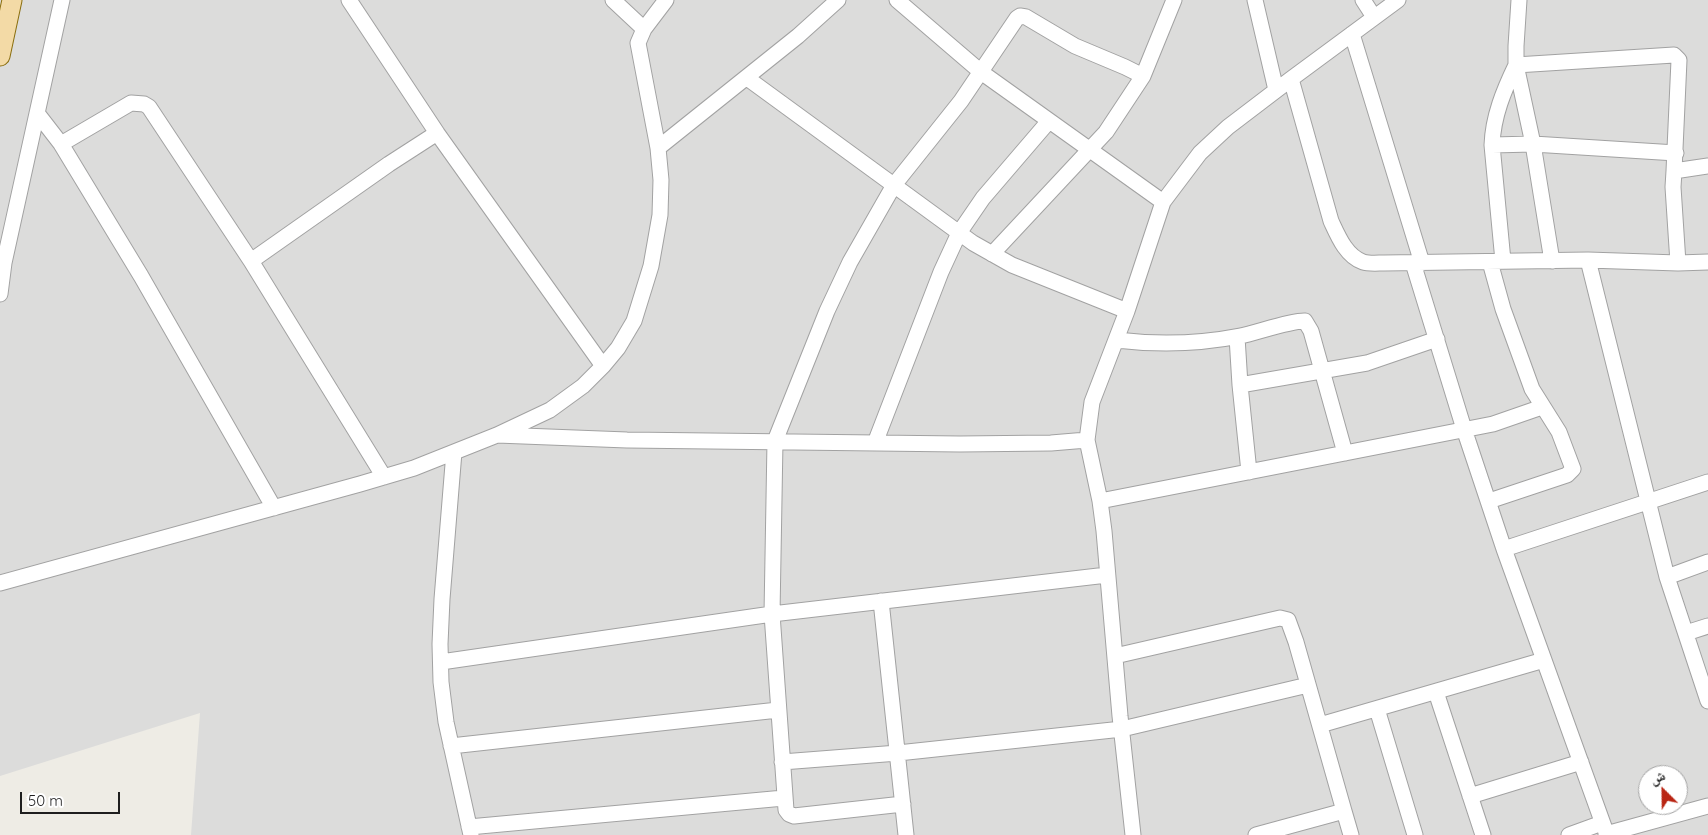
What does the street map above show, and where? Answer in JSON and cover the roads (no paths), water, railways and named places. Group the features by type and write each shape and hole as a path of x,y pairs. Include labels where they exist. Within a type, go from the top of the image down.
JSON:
{"main road":[{"path":"0,56 3,25 12,0"}],"street":[{"path":"0,294 4,262 62,0"},
{"path":"349,0 437,133 603,366"},
{"path":"613,0 644,28"},
{"path":"0,583 414,468 497,435 550,410 583,386 618,348 634,321 650,266 660,215 661,180 658,148 638,49 638,38 666,0"},
{"path":"658,148 816,22 838,0"},
{"path":"897,0 981,72 1163,202"},
{"path":"992,254 1106,132 1143,76 1174,0"},
{"path":"1255,0 1276,90"},
{"path":"1363,0 1374,17"},
{"path":"1133,835 1104,531 1088,440 1092,402 1127,311 1163,202 1200,153 1276,90 1398,0"},
{"path":"1519,0 1516,65 1533,144 1552,261"},
{"path":"903,804 794,816 786,810 772,614 775,441 831,302 850,262 894,184 950,116 1013,23 1020,16 1043,26 1075,46 1143,76"},
{"path":"1352,34 1464,429 1504,549 1605,831"},
{"path":"1516,65 1674,55 1677,57 1679,60 1673,187 1678,263"},
{"path":"1488,501 1548,482 1567,475 1572,471 1572,466 1559,432 1532,389 1503,309 1497,262 1492,145 1496,115 1516,65"},
{"path":"747,78 959,233 992,254 1012,265 1127,311"},
{"path":"1291,79 1331,221 1338,236 1354,256 1364,262 1588,260 1708,262"},
{"path":"61,144 126,106 138,102 149,107 251,261 384,477"},
{"path":"37,112 61,144 141,276 274,508"},
{"path":"875,443 941,272 959,233 983,198 1049,121"},
{"path":"251,261 389,164 437,133"},
{"path":"1492,145 1533,144 1676,153"},
{"path":"1674,171 1708,166"},
{"path":"1588,260 1667,577 1686,633 1703,669 1708,701"},
{"path":"1116,340 1184,344 1238,337 1305,321 1311,331 1345,452"},
{"path":"1238,337 1240,385 1249,472"},
{"path":"1240,385 1368,363 1437,339"},
{"path":"1100,501 1493,424 1542,407"},
{"path":"497,435 627,440 960,444 1051,443 1088,440"},
{"path":"454,452 442,599 441,662 446,722 470,831 784,798"},
{"path":"1504,549 1708,482"},
{"path":"1667,577 1708,562"},
{"path":"441,662 772,614 1107,576"},
{"path":"881,601 906,835"},
{"path":"1115,656 1246,625 1285,618 1288,620 1351,835"},
{"path":"1686,633 1708,626"},
{"path":"1320,725 1544,660"},
{"path":"782,762 898,754 1122,729 1308,685"},
{"path":"1436,692 1482,835"},
{"path":"1377,709 1415,835"},
{"path":"451,746 778,710"},
{"path":"1470,796 1581,762"},
{"path":"1569,835 1605,831 1708,806"},
{"path":"1256,835 1344,811"}]}
